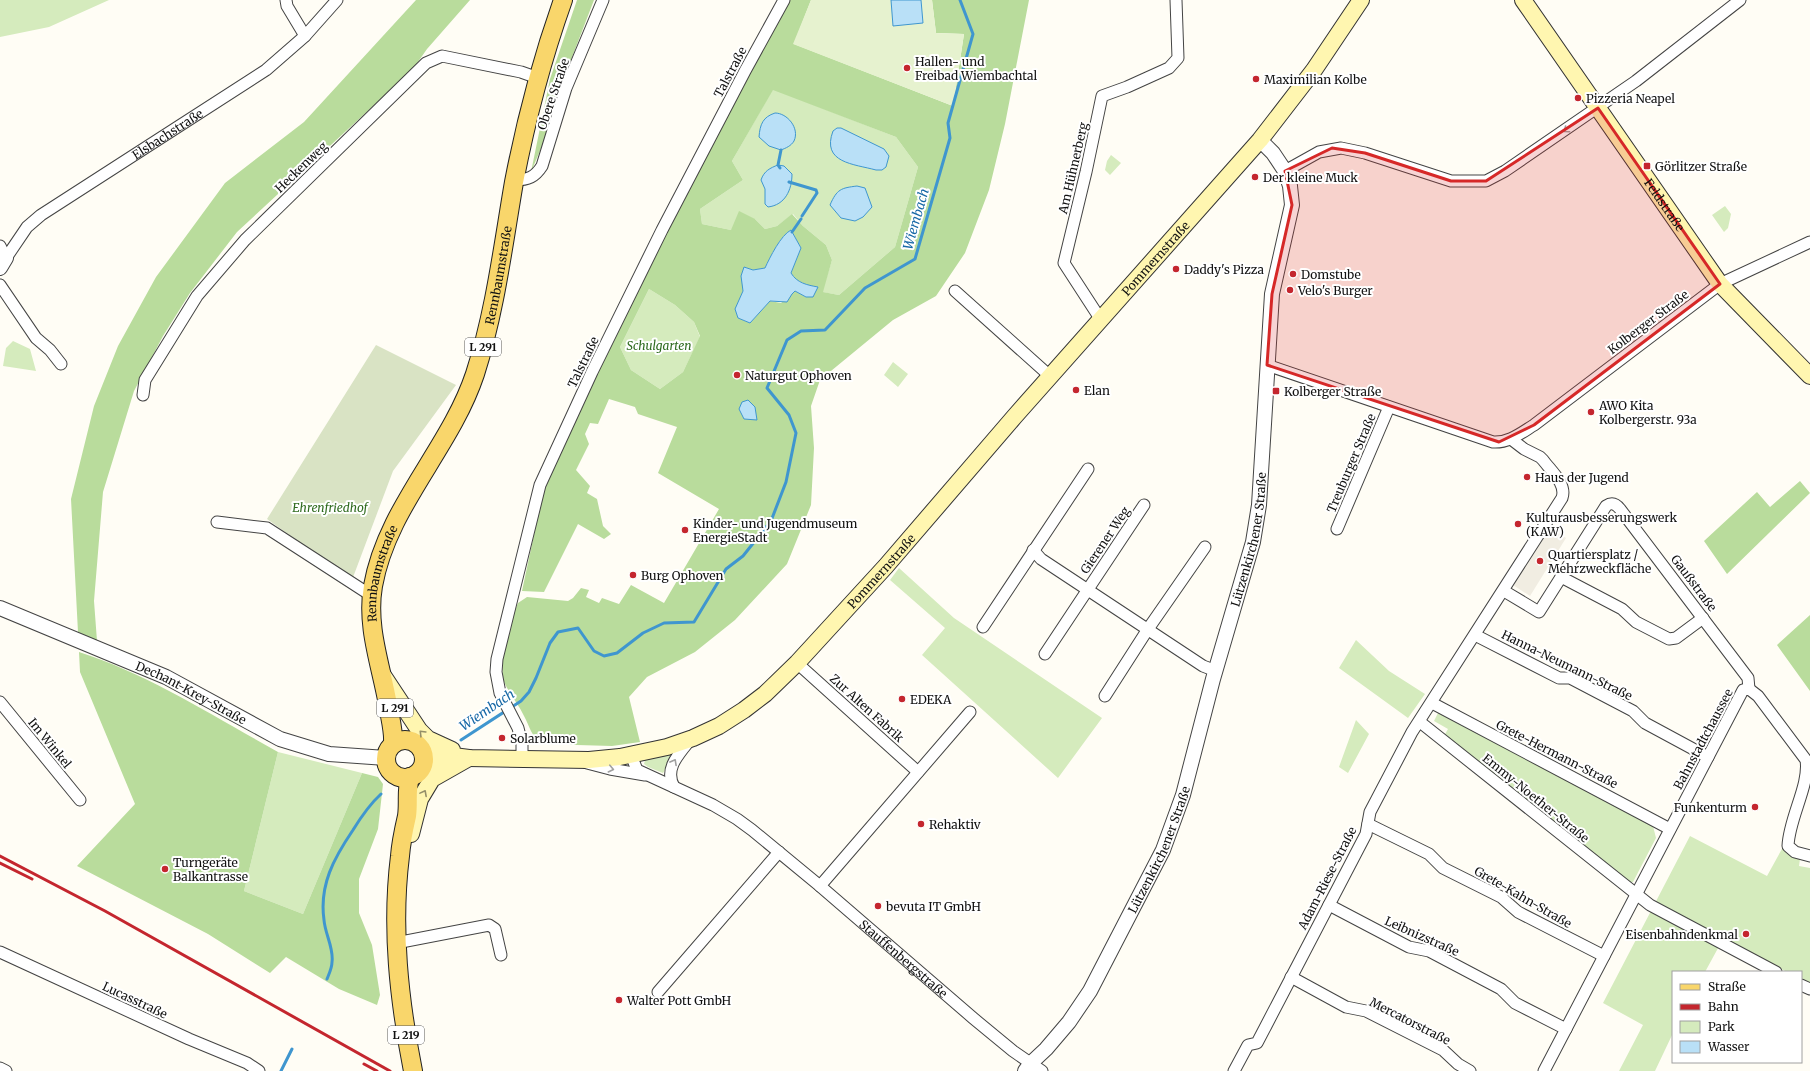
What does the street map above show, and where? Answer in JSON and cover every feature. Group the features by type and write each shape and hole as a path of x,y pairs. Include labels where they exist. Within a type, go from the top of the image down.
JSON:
{"main road":[{"name":"Rennbaumstraße","path":"413,1071 400,998 396,943 396,910 400,854 407,814 405,759 393,731 382,674 373,639 372,596 376,572 388,536 408,498 449,432 464,402 484,346 522,141 538,78 563,0"},
{"name":"L 219","path":"1260,140 1314,70 1361,0"},
{"name":"Feldstraße","path":"1523,0 1720,284 1810,376"},
{"name":"Pommernstraße","path":"690,740 719,726 744,710 765,694 797,663 886,566 1260,140"},
{"path":"382,674 419,730 428,739 469,758"},
{"name":"Stauffenbergstraße","path":"405,759 428,764 469,758 595,759 632,755 690,740"},
{"name":"L 219","path":"400,854 408,843 420,799 432,779 469,758"}],"street":[{"path":"286,0 287,6 305,36"},
{"name":"Elsbachstraße","path":"2,257 26,227 41,215 266,70 305,36 338,0"},
{"name":"Obere Straße","path":"515,180 526,180 536,175 542,166 566,88 603,0"},
{"name":"Talstraße","path":"522,758 522,744 518,728 497,683 497,659 540,485 592,372 662,230 784,0"},
{"name":"Am Hühnerberg","path":"1101,320 1064,263 1086,172 1102,96 1127,87 1169,68 1178,58 1176,0"},
{"path":"1285,171 1318,152 1332,148 1341,148 1365,153 1451,181 1486,181 1505,171 1598,108 1652,69 1740,0"},
{"name":"Heckenweg","path":"143,395 145,380 197,296 240,246 426,63 442,56 521,72 538,78"},
{"name":"Lützenkirchener Straße","path":"1032,1068 1069,1022 1090,991 1163,850 1183,795 1216,671 1253,542 1259,505 1272,294 1292,205 1290,186 1285,171 1274,155 1260,140"},
{"name":"Kolberger Straße","path":"1267,365 1493,442 1511,439 1534,426 1720,284 1810,242"},
{"path":"0,285 36,338 50,350 61,364"},
{"path":"955,292 1051,377"},
{"name":"Treuburger Straße","path":"1337,529 1389,407"},
{"path":"1504,591 1562,498 1564,491 1561,483 1540,457 1524,449 1511,439"},
{"path":"983,627 1088,469"},
{"name":"Gaußstraße","path":"1504,591 1539,612 1606,506 1610,503 1614,504 1620,509 1748,678 1749,689"},
{"name":"Gierener Weg","path":"1045,654 1144,505"},
{"path":"217,522 267,528 372,596"},
{"path":"1104,696 1205,547"},
{"name":"Gierener Weg","path":"1033,550 1041,559 1203,666 1216,671"},
{"path":"1562,577 1622,609 1636,622 1670,639 1676,638 1703,618"},
{"name":"Adam-Riese-Straße","path":"1234,1071 1248,1045 1257,1043 1366,834 1370,812 1412,732 1420,722 1504,591"},
{"name":"Dechant-Krey-Straße","path":"0,608 166,677 280,739 329,754 405,759"},
{"name":"Hanna-Neumann-Straße","path":"1475,635 1559,678 1570,678 1634,711 1645,724 1708,757"},
{"name":"Zur Alten Fabrik","path":"797,663 918,772"},
{"name":"Bahnstadtchaussee","path":"1544,1071 1743,690 1749,689 1758,696 1806,760 1807,773 1788,834 1788,846 1795,852 1810,856"},
{"name":"Im Winkel","path":"0,702 80,800"},
{"name":"Grete-Hermann-Straße","path":"1432,703 1670,829"},
{"path":"820,886 970,712"},
{"name":"Emmy-Noether-Straße","path":"1420,722 1650,905 1774,971"},
{"path":"674,788 670,780 671,768 690,740"},
{"name":"Stauffenbergstraße","path":"632,755 637,770 647,776 713,805 737,819 820,886 1032,1068"},
{"name":"Stauffenbergstraße","path":"575,760 647,776"},
{"name":"Grete-Kahn-Straße","path":"1368,824 1429,854 1443,868 1502,897 1518,912 1604,956"},
{"path":"658,992 779,852"},
{"name":"Leibnizstraße","path":"1329,905 1409,947 1429,951 1501,989 1515,1002 1566,1029"},
{"path":"396,943 489,925 496,929 501,955"},
{"name":"Lucasstraße","path":"0,952 189,1039 247,1063 259,1071"},
{"name":"Mercatorstraße","path":"1291,977 1346,1007 1366,1011 1443,1050 1458,1064 1470,1071"},
{"path":"0,1068 6,1071"}],"highlighted area":[{"path":"1598,108 1720,284 1534,425 1499,442 1267,365 1272,294 1292,205 1285,171 1332,148 1365,153 1451,181 1486,181"}],"green space":[{"path":"0,0 109,0 49,27 0,37"},
{"path":"416,0 470,0 427,49 413,69 237,232 190,293 163,336 134,391 103,492 94,601 97,641 78,632 71,499 94,406 118,346 156,277 225,183 304,122"},
{"path":"577,0 594,0 561,86 545,139 531,172 550,79"},
{"path":"788,0 811,0 794,44 953,106 964,34 936,33 932,0 1029,0 1005,124 989,190 965,253 936,296 893,320 820,380 811,406 814,448 811,505 787,564 735,620 695,652 647,677 629,697 640,742 612,746 542,744 533,735 522,712 507,688 503,676 503,655 511,621 518,603 527,597 568,601 573,598 581,588 589,590 586,597 599,603 602,598 619,604 631,585 664,603 719,509 658,473 677,427 638,414 635,407 609,399 598,424 590,423 585,434 589,444 576,470 590,486 587,493 597,499 603,526 611,534 604,539 578,524 544,592 522,591 544,488 597,373 667,232","holes":["773,90 896,137 918,167 895,247 839,295 823,292 832,260 826,245 803,226 792,214 777,226 765,229 755,219 739,211 731,230 702,224 700,209 743,180 732,161","791,230 801,248 791,273 799,281 818,287 806,297 795,291 781,303 770,301 750,323 738,318 736,310 743,291 744,267 753,270 765,268 776,247 783,236","649,289 675,305 694,322 700,336 683,372 660,389 631,370 620,347"]},
{"name":"Hallen- und Freibad Wiembachtal","path":"811,0 932,0 936,33 964,34 953,106 793,44"},
{"path":"773,89 896,137 918,167 895,247 839,295 822,292 832,260 826,245 803,226 793,214 777,226 765,229 755,219 731,230 702,224 700,209 743,180 732,161"},
{"path":"1111,155 1121,163 1110,175 1105,170 1107,161"},
{"path":"1725,206 1731,214 1728,228 1724,232 1712,215"},
{"name":"Schulgarten","path":"649,289 675,305 694,322 700,337 683,372 660,389 631,370 620,347"},
{"path":"13,341 30,349 36,371 3,366 6,348"},
{"name":"Ehrenfriedhof","path":"376,345 456,385 393,471 352,580 267,519"},
{"path":"893,362 908,374 898,387 884,375"},
{"path":"1800,481 1810,493 1727,574 1704,541 1757,492 1770,507"},
{"path":"899,568 954,618 1102,718 1058,778 922,655 945,628 890,580"},
{"path":"1810,615 1810,691 1777,645"},
{"path":"1356,640 1389,671 1425,694 1408,718 1339,668"},
{"path":"79,652 105,661 156,684 278,752 244,891 303,914 362,773 378,777 383,784 378,829 359,879 359,913 372,945 380,995 377,1005 339,989 286,957 270,973 208,934 77,866 135,804 80,672"},
{"path":"1438,713 1653,826 1656,838 1633,882 1629,882 1444,736 1448,729 1434,721"},
{"path":"1356,720 1369,734 1348,773 1339,767"},
{"path":"278,752 362,773 303,914 244,891"},
{"path":"672,752 675,755 663,773 644,764 645,760"},
{"path":"1690,836 1767,876 1783,847 1790,855 1800,859 1799,866 1810,868 1810,984 1802,980 1802,971 1785,971 1723,939 1706,971 1672,971 1672,1035 1655,1071 1619,1071 1643,1025 1603,1003"}],"shaded area":[{"name":"Quartiersplatz / Mehrzweckfläche","path":"1549,527 1566,538 1530,596 1513,585"}],"water":[{"path":"891,0 921,0 923,23 893,26"},
{"path":"775,113 788,118 794,126 795,131 793,143 781,150 769,146 759,137 760,128 765,119"},
{"path":"837,128 841,128 884,149 889,156 886,167 882,170 876,170 850,163 836,156 832,150 830,142 833,131"},
{"path":"778,165 784,166 792,174 791,186 783,200 774,206 768,207 765,204 765,189 761,180 768,170"},
{"path":"857,186 865,188 872,207 863,217 855,221 841,218 830,205 837,192"},
{"path":"791,230 801,248 791,273 799,281 818,287 813,297 806,297 795,291 787,302 770,301 750,323 738,318 735,309 743,291 741,276 744,267 753,270 765,268 783,236"},
{"path":"748,400 755,407 757,420 744,419 739,409 742,402"}],"waterway":[{"name":"Wiembach","path":"461,740 521,701 529,692 550,643 558,632 578,628 594,651 604,656 617,653 643,633 664,623 694,622 726,569 743,556 771,521 786,482 796,433 789,415 767,388 787,340 801,331 825,330 865,288 915,259 950,138 948,123 973,34 960,0"},
{"path":"780,168 778,165 781,150"},
{"path":"789,182 816,190 817,193 802,216"},
{"path":"792,232 801,219"},
{"name":"Wiembach","path":"327,979 332,966 332,957 331,946 324,920 323,907 326,884 334,862 346,840 359,820 381,794"},
{"name":"Wiembach","path":"281,1071 292,1049"}],"railway":[{"path":"0,856 105,911 390,1071"},
{"path":"0,863 32,879"},
{"path":"364,1064 377,1071"}],"place":[{"name":"Hallen- und Freibad Wiembachtal","path":"907,68"},
{"name":"Maximilian Kolbe","path":"1256,79"},
{"name":"Pizzeria Neapel","path":"1578,98"},
{"name":"Görlitzer Straße","path":"1647,166"},
{"name":"Der kleine Muck","path":"1255,177"},
{"name":"Daddy's Pizza","path":"1176,269"},
{"name":"Domstube","path":"1293,274"},
{"name":"Velo's Burger","path":"1290,290"},
{"name":"Naturgut Ophoven","path":"737,375"},
{"name":"Elan","path":"1076,390"},
{"name":"Kolberger Straße","path":"1276,391"},
{"name":"AWO Kita Kolbergerstr. 93a","path":"1591,412"},
{"name":"Haus der Jugend","path":"1527,477"},
{"name":"Kulturausbesserungswerk (KAW)","path":"1518,524"},
{"name":"Kinder- und Jugendmuseum EnergieStadt","path":"685,530"},
{"name":"Quartiersplatz / Mehrzweckfläche","path":"1540,561"},
{"name":"Burg Ophoven","path":"633,575"},
{"name":"EDEKA","path":"902,699"},
{"name":"Solarblume","path":"502,738"},
{"name":"Funkenturm","path":"1755,807"},
{"name":"Rehaktiv","path":"921,824"},
{"name":"Turngeräte Balkantrasse","path":"165,869"},
{"name":"bevuta IT GmbH","path":"878,906"},
{"name":"Eisenbahndenkmal","path":"1746,934"},
{"name":"Walter Pott GmbH","path":"619,1000"}]}
